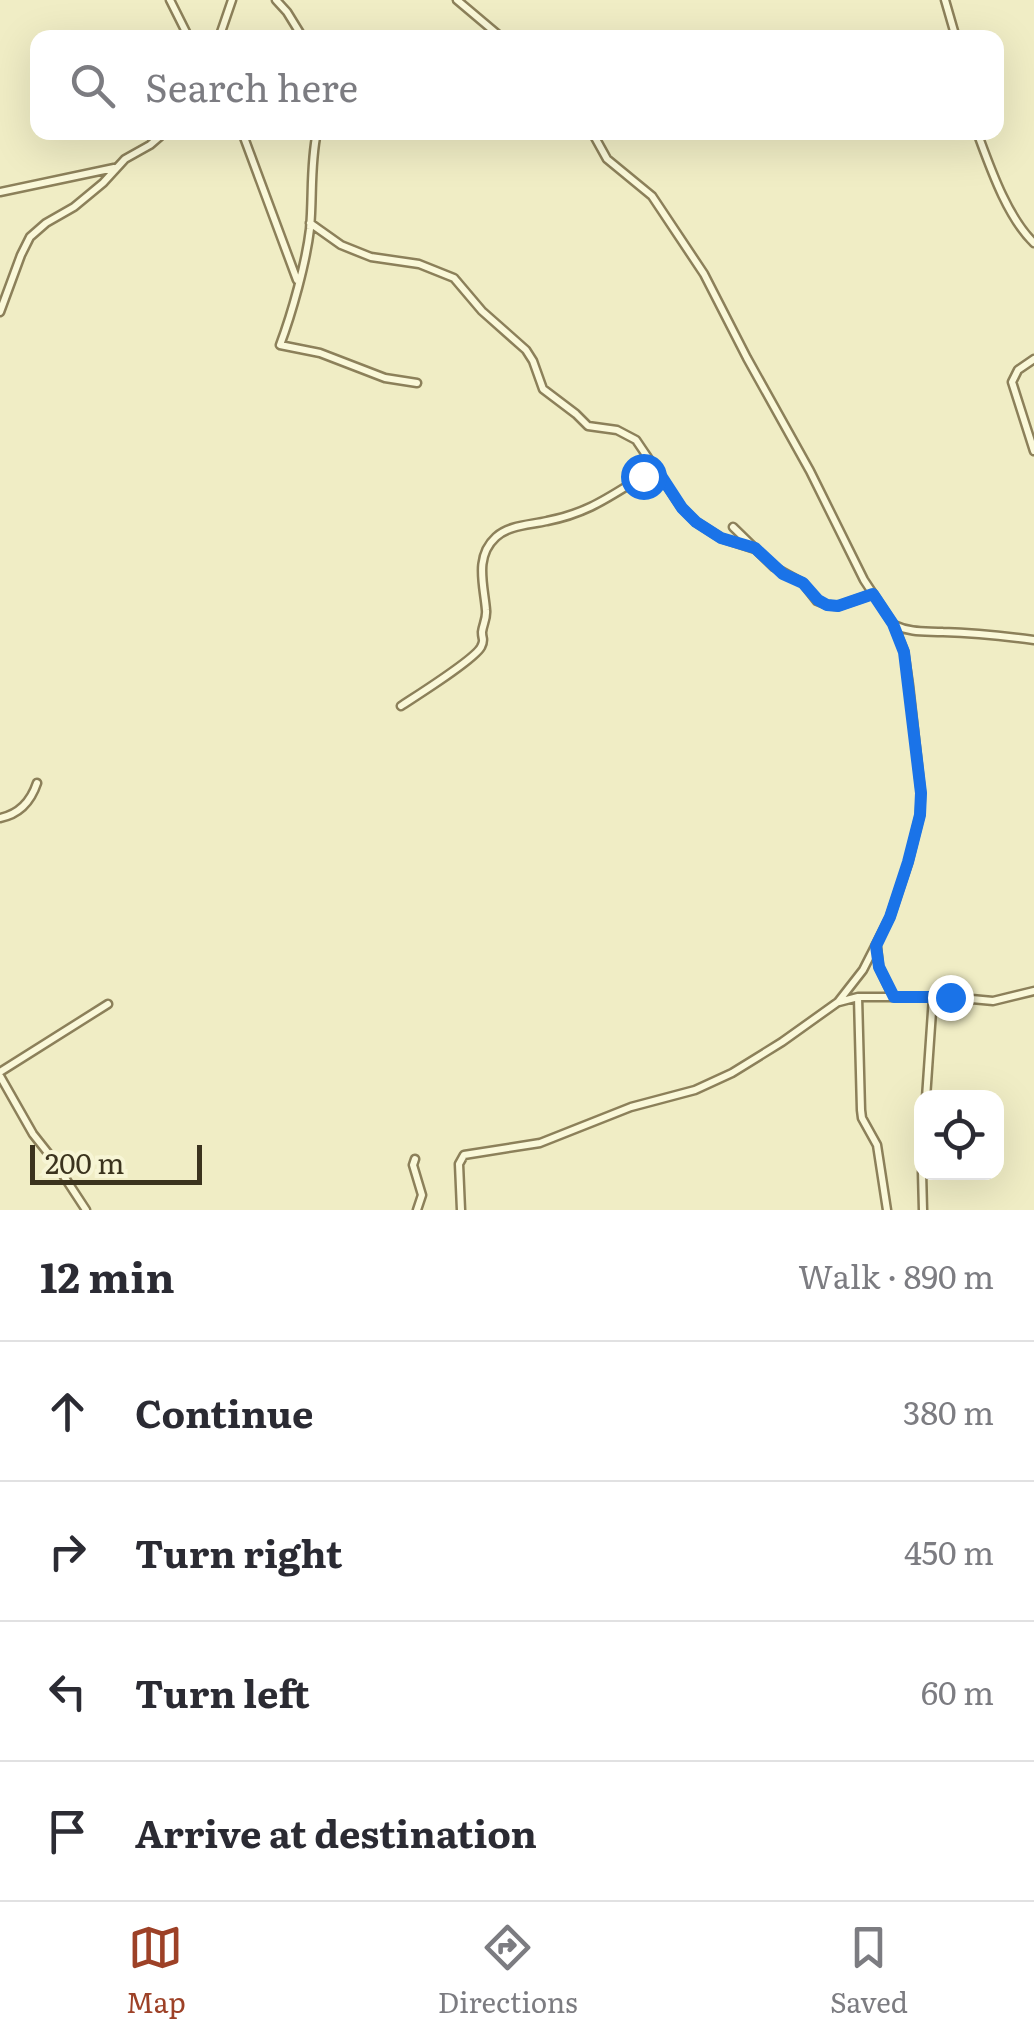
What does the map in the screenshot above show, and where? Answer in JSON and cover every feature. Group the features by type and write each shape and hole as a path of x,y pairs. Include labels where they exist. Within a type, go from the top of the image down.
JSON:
{"street":[{"path":"170,0 186,30"},
{"path":"222,30 232,0"},
{"path":"457,0 493,30"},
{"path":"944,0 953,30"},
{"path":"280,2 299,30"},
{"path":"0,312 30,238 74,208 130,155 156,140"},
{"path":"245,140 298,282"},
{"path":"315,140 308,242 281,346 320,353 385,378 417,382"},
{"path":"461,1210 459,1164 464,1155 540,1143 631,1108 695,1090 732,1074 838,1002 863,970 890,917 920,815 909,685 904,652 893,624 864,580 704,274 652,196 607,159 596,140"},
{"path":"980,140 1004,198 1034,243"},
{"path":"0,192 115,168"},
{"path":"310,222 341,244 371,258 419,264 454,278 482,311 526,350 543,389 588,426 618,430 636,440 682,508 696,522 721,538 755,548"},
{"path":"1034,359 1018,370 1012,382 1034,451"},
{"path":"401,706 481,648 487,617 481,573 492,540 510,529 589,510 656,468"},
{"path":"733,527 783,574 803,583 827,605 848,604 873,594"},
{"path":"893,624 907,631 1034,640"},
{"path":"0,818 14,814 29,802 38,782"},
{"path":"876,946 879,967 894,997"},
{"path":"838,1002 858,997 993,1001 1034,991"},
{"path":"858,997 862,1118 877,1145 887,1210"},
{"path":"927,1090 933,997"},
{"path":"86,1210 33,1134 0,1074 108,1004"},
{"path":"415,1158 413,1165 422,1195 417,1210"},
{"path":"922,1180 923,1210"}],"route":[{"path":"643,476 656,468 696,522 721,538 755,548 783,574 803,583 818,600 838,606 873,594 893,624 904,652 909,685 920,815 890,917 876,946 877,956 894,997 950,997"}]}
